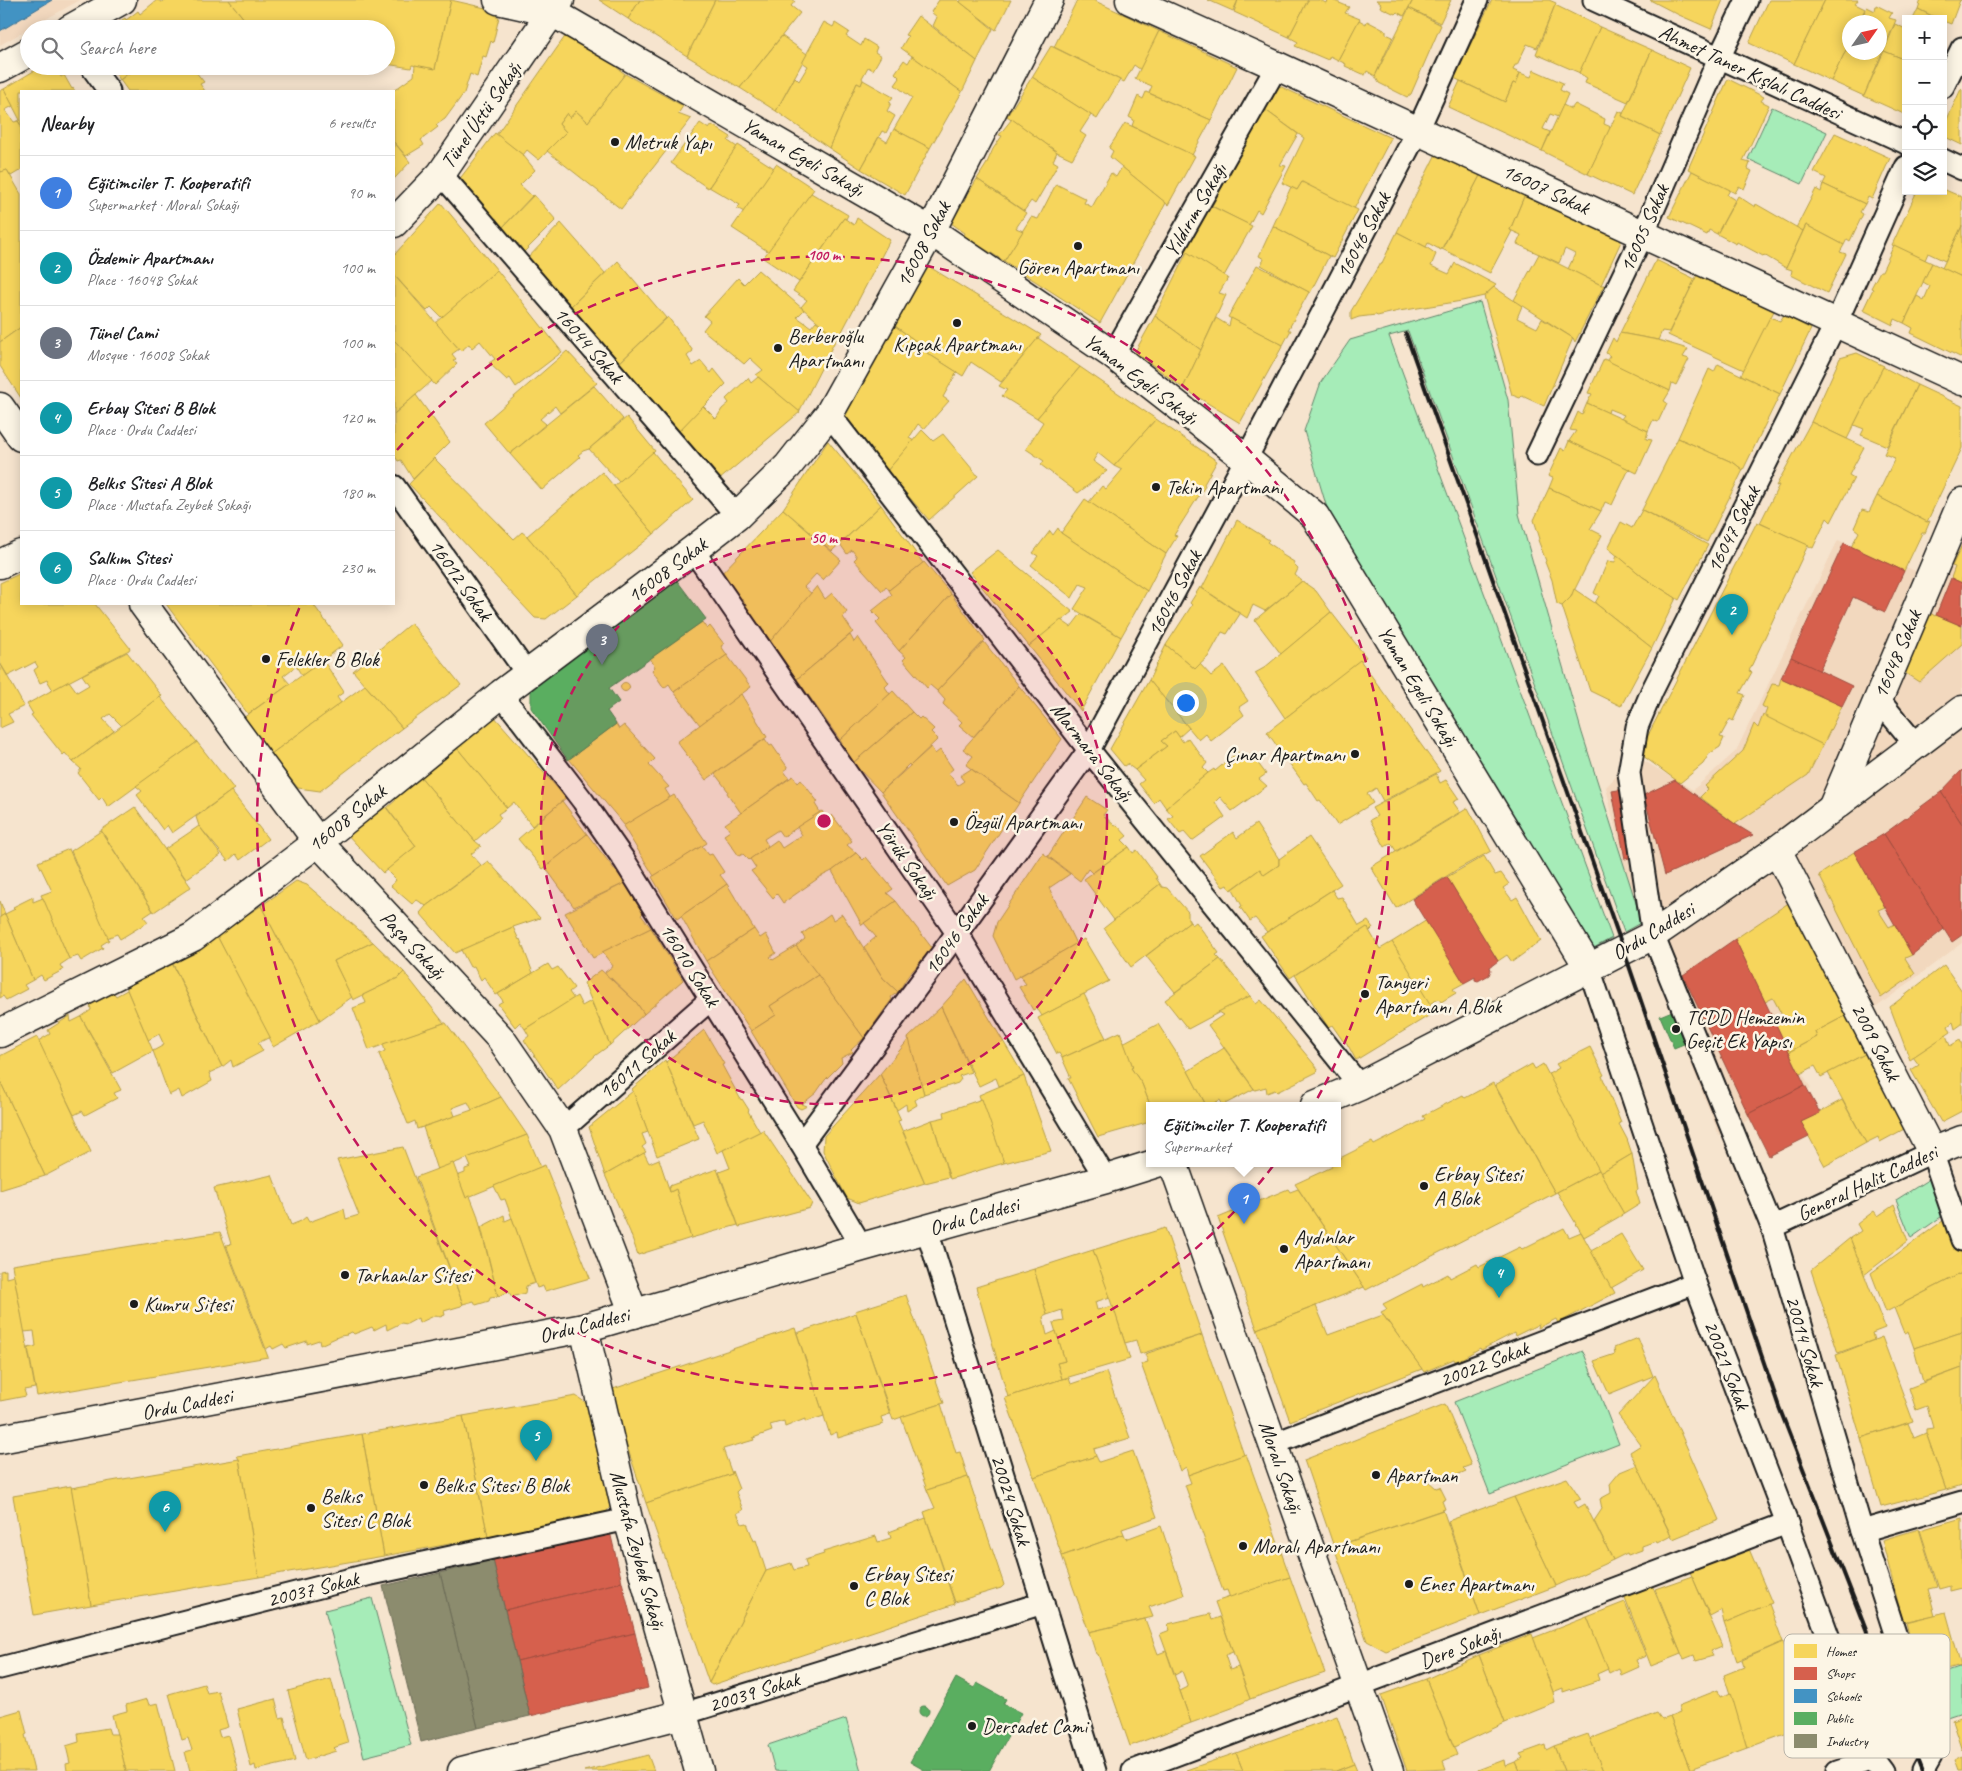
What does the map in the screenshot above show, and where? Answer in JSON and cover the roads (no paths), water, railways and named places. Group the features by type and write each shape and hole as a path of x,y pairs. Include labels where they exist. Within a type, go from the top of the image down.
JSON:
{"street":[{"path":"86,20 122,0"},
{"name":"Yaman Egeli Sokağı","path":"498,0 556,6 931,231 1112,355 1246,459 1315,516 1589,968"},
{"name":"16008 Sokak","path":"0,1033 193,937 318,842 501,694 736,516 788,466 829,414 931,231 1048,0"},
{"name":"16007 Sokak","path":"1130,0 1418,130 1962,381"},
{"name":"Tünel Üstü Sokağı","path":"395,222 441,174 556,6"},
{"path":"0,68 20,57"},
{"path":"0,407 20,436"},
{"name":"16048 Sokak","path":"1833,806 1962,502"},
{"path":"0,564 20,554"},
{"name":"Paşa Sokağı","path":"144,605 318,842 501,1039 563,1129 634,1314"},
{"name":"Ordu Caddesi","path":"1322,1102 1360,1086 1653,935 1777,850 1962,710"},
{"name":"2009 Sokak","path":"1777,850 1932,1152"},
{"name":"General Halit Caddesi","path":"1932,1152 1962,1140"},
{"name":"Ordu Caddesi","path":"0,1439 584,1328 1146,1166"},
{"name":"Moralı Sokağı","path":"1174,1167 1388,1771"},
{"name":"Mustafa Zeybek Sokağı","path":"584,1328 628,1519 699,1771"},
{"name":"20039 Sokak","path":"462,1771 682,1714"}],"lane":[{"name":"16046 Sokak","path":"802,1144 1089,750 1246,459 1418,130 1477,0"},
{"name":"Ahmet Taner Kışlalı Caddesi","path":"1594,0 1902,141"},
{"name":"16005 Sokak","path":"1537,455 1643,234 1719,58 1747,0"},
{"path":"1947,79 1962,48"},
{"name":"Yıldırım Sokağı","path":"1112,355 1277,66"},
{"path":"97,75 108,90"},
{"path":"1947,162 1962,169"},
{"name":"16044 Sokak","path":"441,174 736,516"},
{"name":"16047 Sokak","path":"1653,935 1629,773 1637,727 1652,691 1836,323 1902,177"},
{"name":"Marmara Sokağı","path":"829,414 1089,750 1360,1086"},
{"name":"16012 Sokak","path":"395,487 528,674"},
{"name":"Yörük Sokağı","path":"693,550 957,933 1106,1179"},
{"name":"16010 Sokak","path":"501,694 583,801 624,860 802,1144 862,1247"},
{"path":"1878,699 1916,745"},
{"name":"20014 Sokak","path":"1653,935 1772,1227 1862,1531 1895,1634"},
{"name":"20021 Sokak","path":"1589,968 1695,1283 1828,1634"},
{"name":"16011 Sokak","path":"563,1129 711,999"},
{"name":"General Halit Caddesi","path":"1772,1227 1932,1152"},
{"name":"2009 Sokak","path":"1932,1152 1962,1240"},
{"name":"20024 Sokak","path":"926,1230 1095,1771"},
{"name":"20022 Sokak","path":"1273,1444 1695,1283"},
{"path":"1862,1531 1962,1502"},
{"name":"20037 Sokak","path":"0,1668 367,1575 628,1519"},
{"name":"Dere Sokağı","path":"1134,1771 1172,1764 1358,1686 1787,1523"},
{"name":"20039 Sokak","path":"682,1714 1043,1603"},
{"path":"1837,1771 1877,1765"}],"railway":[{"path":"1406,334 1624,951 1779,1407 1868,1634"},
{"path":"1916,1758 1921,1771"}],"place":[{"name":"Metruk Yapı","path":"615,142"},
{"name":"Gören Apartmanı","path":"1078,246"},
{"name":"Kıpçak Apartmanı","path":"957,323"},
{"name":"Berberoğlu Apartmanı","path":"778,348"},
{"name":"Tekin Apartmanı","path":"1156,487"},
{"name":"Özdemir Apartmanı","path":"1732,635"},
{"name":"Felekler B Blok","path":"266,659"},
{"name":"Tünel Cami","path":"602,665"},
{"name":"Çınar Apartmanı","path":"1355,754"},
{"name":"Özgül Apartmanı","path":"954,822"},
{"name":"Tanyeri Apartmanı A Blok","path":"1365,994"},
{"name":"TCDD Hemzemin Geçit Ek Yapısı","path":"1676,1029"},
{"name":"Erbay Sitesi A Blok","path":"1424,1186"},
{"name":"Eğitimciler T. Kooperatifi","path":"1244,1224"},
{"name":"Aydınlar Apartmanı","path":"1284,1249"},
{"name":"Tarhanlar Sitesi","path":"345,1275"},
{"name":"Erbay Sitesi B Blok","path":"1499,1298"},
{"name":"Kumru Sitesi","path":"134,1304"},
{"name":"Belkıs Sitesi A Blok","path":"536,1461"},
{"name":"Apartman","path":"1376,1475"},
{"name":"Belkıs Sitesi B Blok","path":"424,1485"},
{"name":"Belkıs Sitesi C Blok","path":"311,1508"},
{"name":"Salkım Sitesi","path":"165,1532"},
{"name":"Moralı Apartmanı","path":"1243,1546"},
{"name":"Enes Apartmanı","path":"1409,1584"},
{"name":"Erbay Sitesi C Blok","path":"854,1586"},
{"name":"Dersadet Cami","path":"972,1726"}]}
